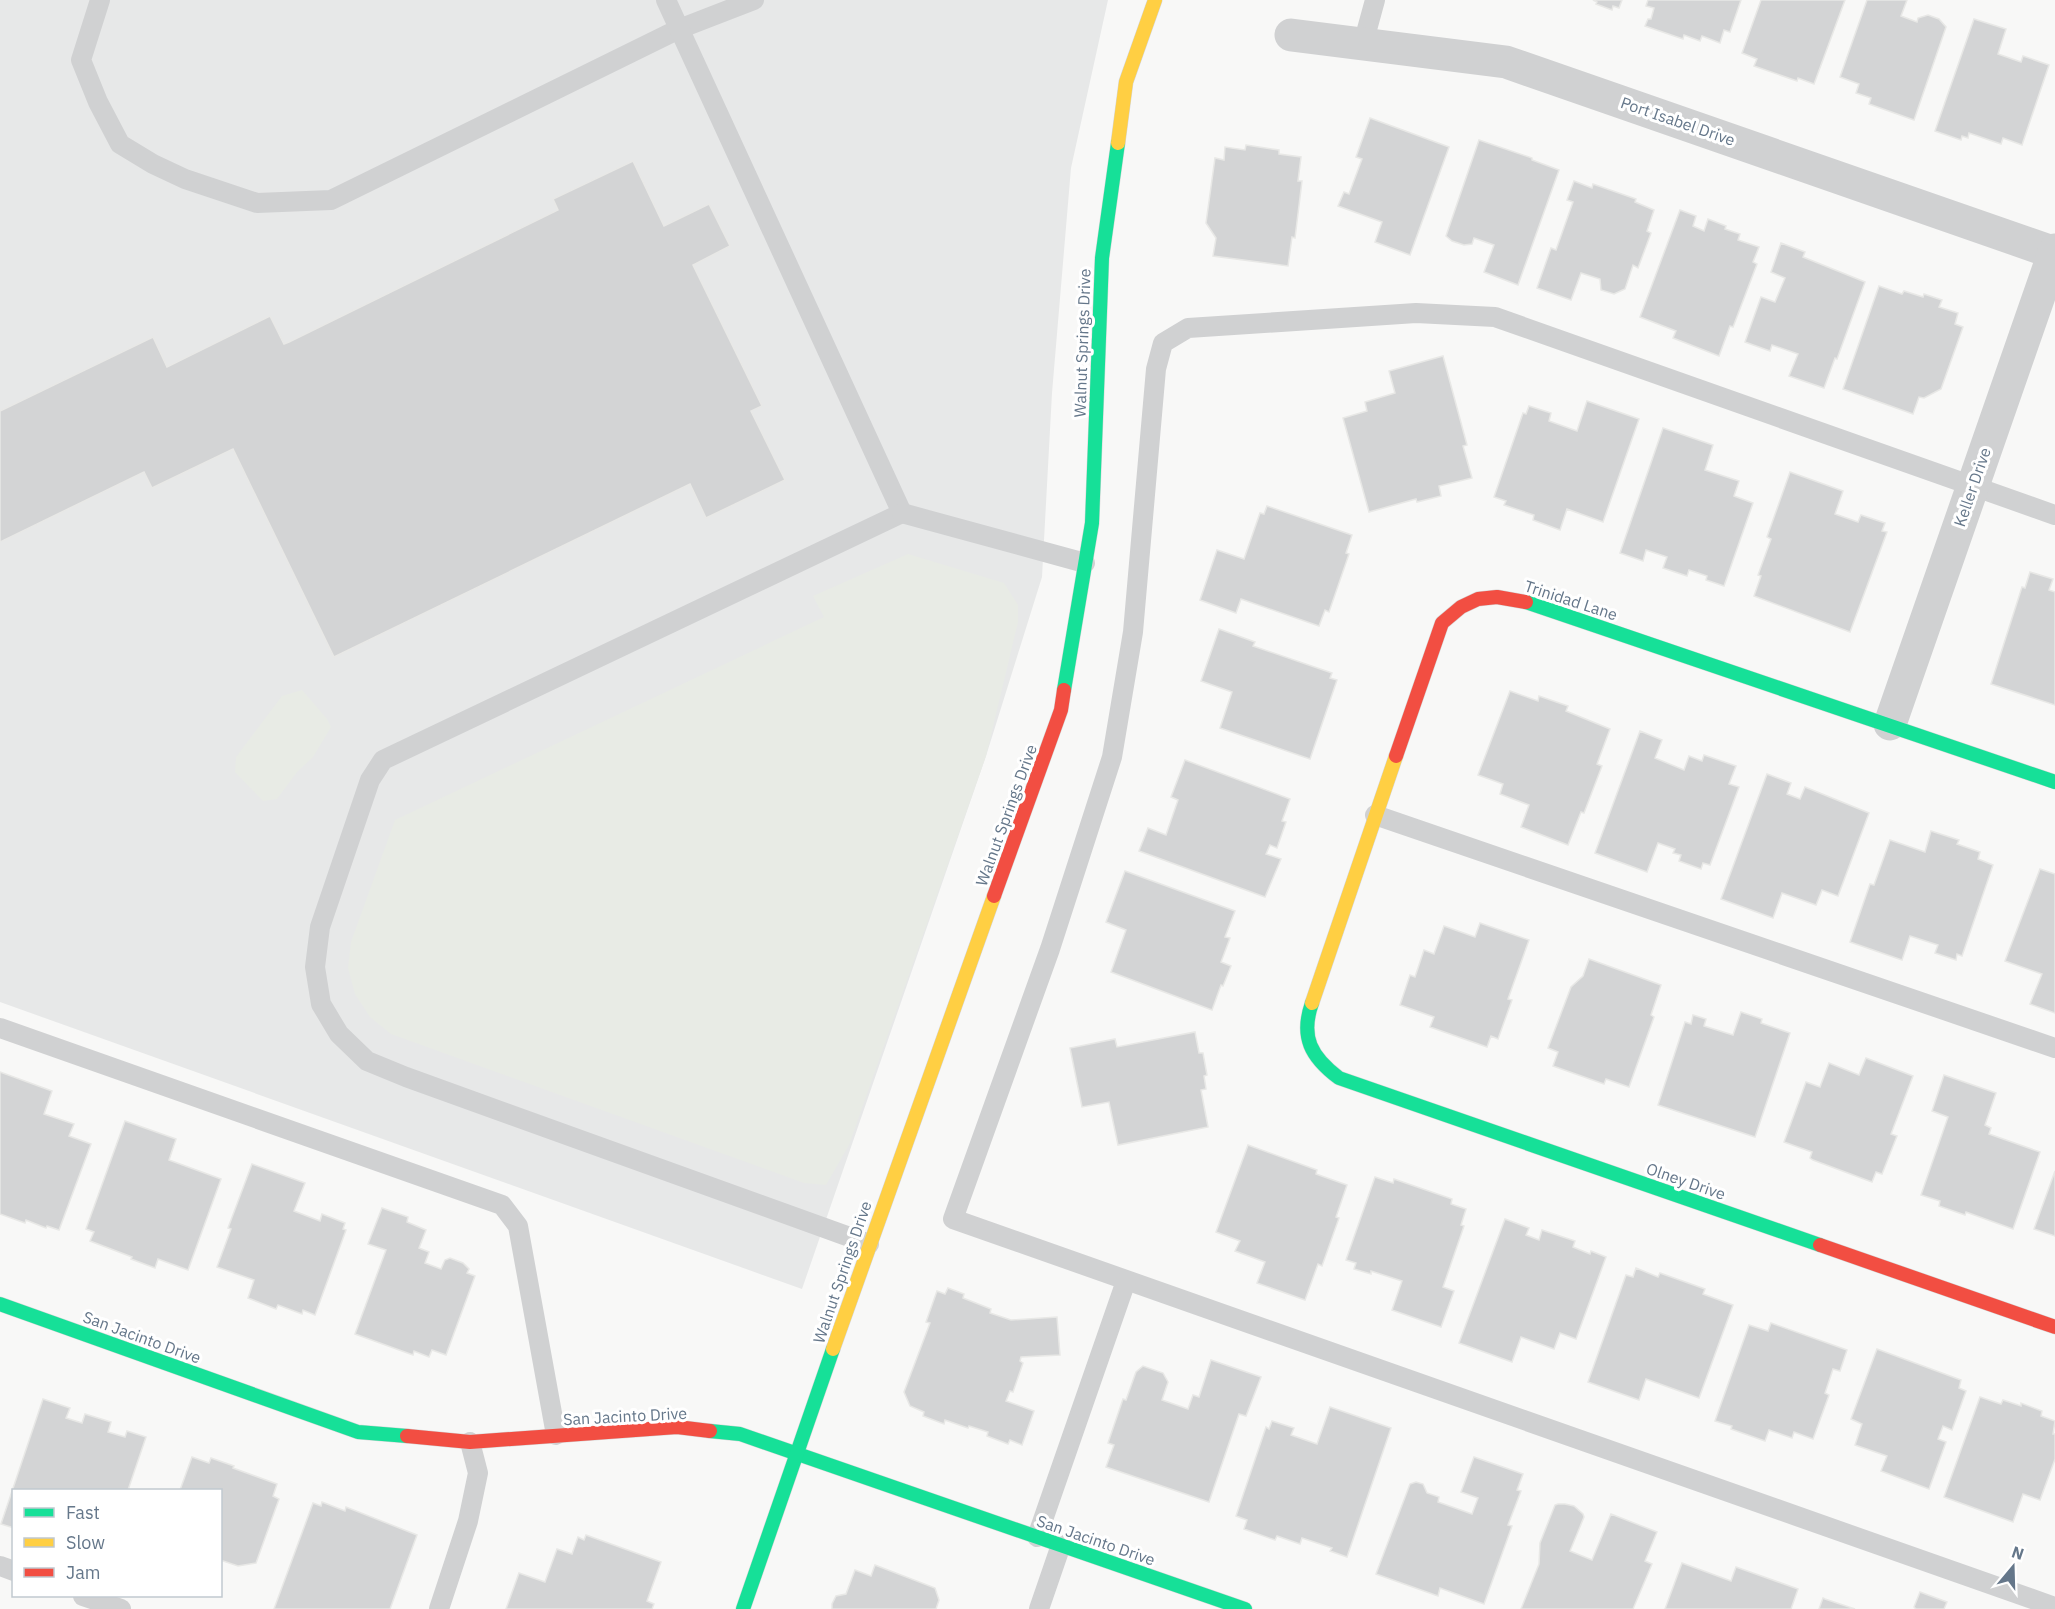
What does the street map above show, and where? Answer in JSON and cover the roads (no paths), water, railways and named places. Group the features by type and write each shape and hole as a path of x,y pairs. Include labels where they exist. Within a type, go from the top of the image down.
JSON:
{"street":[{"name":"Walnut Springs Drive","path":"743,1609 869,1244 1061,710 1092,523 1102,258 1126,82 1155,0"},
{"name":"Port Isabel Drive","path":"1291,35 1506,62 2055,252"},
{"name":"Keller Drive","path":"1890,724 2055,252"},
{"name":"Trinidad Lane","path":"1313,1053 1306,1020 1310,1003 1442,623 1458,608 1478,598 1500,595 1521,600 2055,782"},
{"name":"Olney Drive","path":"1313,1053 1324,1068 1339,1078 2055,1327"},
{"name":"San Jacinto Drive","path":"0,1304 358,1432 470,1442 677,1427 740,1434 1245,1609"}],"lane":[{"path":"100,0 81,60 98,102 120,144 153,164 185,179 257,203 331,200 679,28 754,0"},
{"path":"666,0 902,513"},
{"path":"1363,44 1375,0"},
{"path":"2055,515 1495,317 1416,313 1188,328 1163,343 1156,369 1133,632 1112,757 1050,949 953,1220 2055,1607"},
{"path":"869,1244 367,1061 339,1034 321,1004 315,967 320,927 370,780 383,760 902,513 1085,563"},
{"path":"1375,816 2055,1048"},
{"path":"0,1028 502,1205 518,1226 556,1435"},
{"path":"1036,1537 1126,1281"},
{"path":"439,1609 468,1521 478,1473 470,1442"},
{"path":"1039,1609 1061,1545"},
{"path":"86,1597 121,1609"}]}
